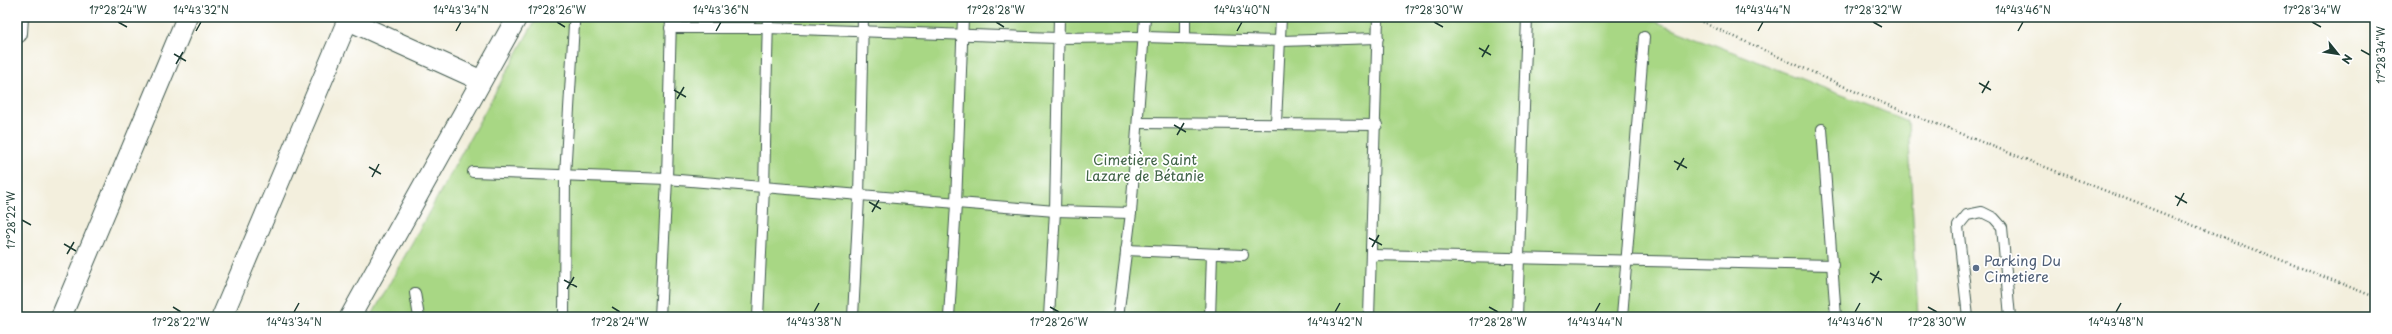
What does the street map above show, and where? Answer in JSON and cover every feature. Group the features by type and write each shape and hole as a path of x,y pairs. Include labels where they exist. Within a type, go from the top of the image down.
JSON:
{"street":[{"path":"17,33 18,17"},
{"path":"61,317 187,17"},
{"path":"350,317 516,17"},
{"path":"222,317 349,19 480,80"}],"lane":[{"path":"660,317 667,179 671,17"},
{"path":"758,317 764,188 768,17"},
{"path":"853,317 859,196 863,17"},
{"path":"949,317 956,204 963,17"},
{"path":"1049,317 1055,211 1059,17"},
{"path":"1118,317 1131,213 1145,17"},
{"path":"1185,17 1185,38"},
{"path":"1276,123 1281,17"},
{"path":"1369,317 1376,125 1378,17"},
{"path":"1517,317 1527,17"},
{"path":"564,317 565,176 574,24"},
{"path":"670,28 768,28 1058,38 1144,37 1281,41 1378,38"},
{"path":"1622,317 1644,37"},
{"path":"1138,123 1376,125"},
{"path":"1822,129 1836,317"},
{"path":"473,172 667,179 956,204 1055,211 1131,213"},
{"path":"1968,317 1958,226 1967,215 1982,212 1994,218 2002,227 2010,317"},
{"path":"1126,250 1243,255"},
{"path":"1210,317 1212,254"},
{"path":"1371,255 1833,265"},
{"path":"415,293 419,317"}],"path":[{"path":"1691,17 1865,96 2375,297"}],"green space":[{"name":"Cimetière Saint Lazare de Bétanie","path":"537,17 1644,17 1908,121 1918,317 371,317"}],"place":[{"name":"Parking Du Cimetiere","path":"1976,268"}]}
